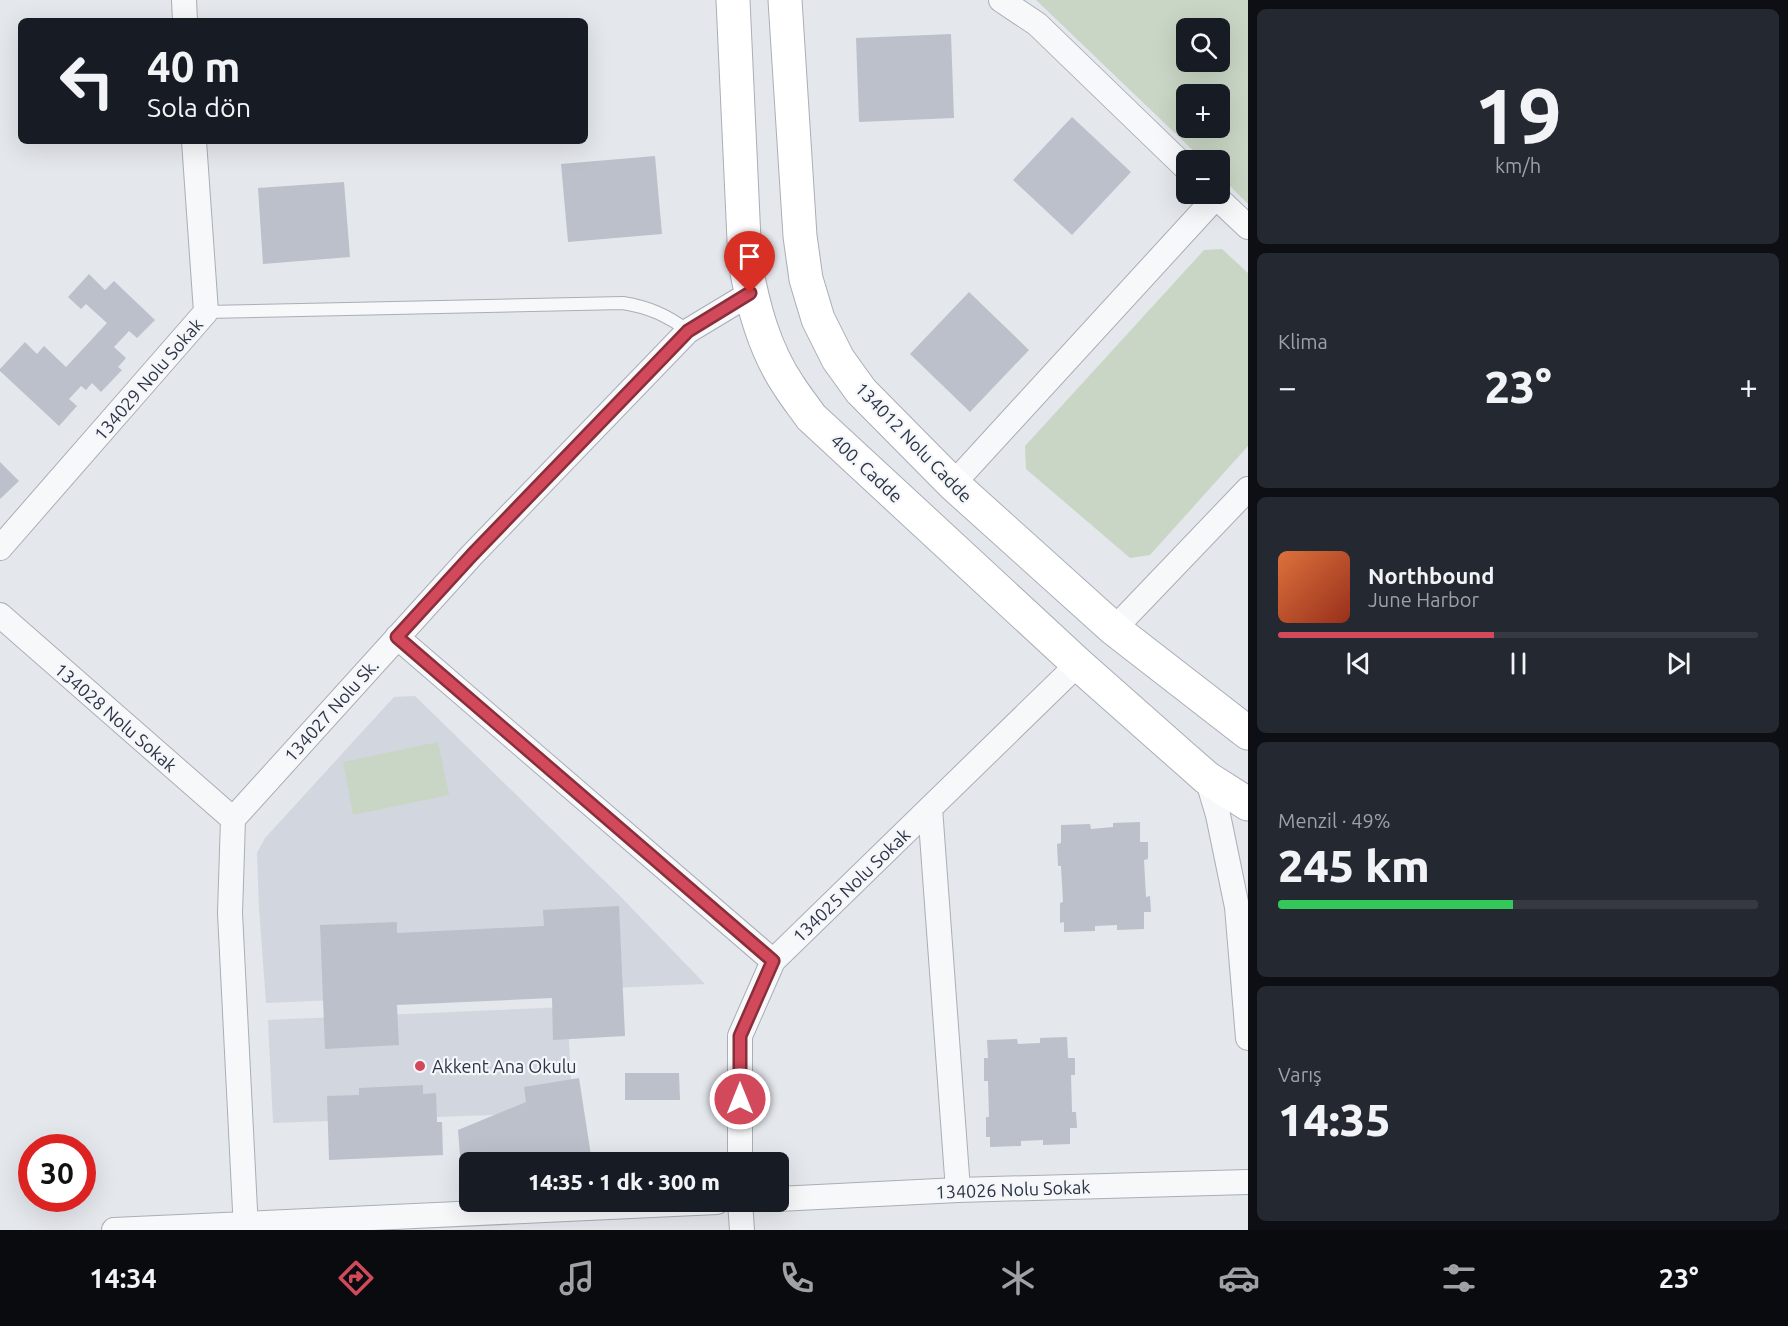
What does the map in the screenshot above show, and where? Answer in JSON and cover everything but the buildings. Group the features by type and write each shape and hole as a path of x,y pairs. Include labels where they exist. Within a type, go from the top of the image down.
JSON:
{"main road":[{"name":"400. Cadde","path":"733,0 745,262 750,293 759,325 788,385 811,417 1078,664 1207,778 1248,804"},
{"name":"134012 Nolu Cadde","path":"785,0 800,236 806,279 818,319 838,358 861,391 953,484 1114,629 1248,733"}],"street":[{"path":"184,0 185,18"},
{"path":"1001,0 1037,24 1176,158"},
{"name":"134029 Nolu Sokak","path":"0,548 206,312 194,144"},
{"path":"953,484 1207,204"},
{"path":"1224,204 1248,227"},
{"name":"134027 Nolu Sk.","path":"233,819 472,555 688,331 750,293"},
{"path":"1114,629 1248,489"},
{"name":"134028 Nolu Sokak","path":"0,615 233,819"},
{"path":"397,637 773,961"},
{"name":"134025 Nolu Sokak","path":"740,1152 740,1036 773,961 1078,664"},
{"path":"1207,778 1218,815 1238,858 1237,907 1248,1038"},
{"path":"930,808 957,1190"},
{"path":"233,819 230,913 246,1227"},
{"name":"134026 Nolu Sokak","path":"789,1198 957,1190 1248,1182"},
{"path":"114,1230 246,1227 529,1212"},
{"path":"740,1212 741,1230"}],"lane":[{"path":"206,312 623,303 658,312 674,320 688,331"}],"shaded area":[{"path":"415,696 619,895 705,984 266,1003 257,853 265,838 394,697"},
{"name":"Akkent Ana Okulu","path":"567,1007 573,1112 273,1123 268,1020"}],"green space":[{"path":"1036,0 1248,0 1248,204 1230,186 1230,150 1193,150 1180,138 1230,138 1230,84 1176,84 1176,134"},
{"path":"1222,249 1248,273 1248,446 1150,555 1130,558 1026,469 1025,446 1204,250"},
{"path":"438,742 449,795 353,815 343,762"}],"place":[{"name":"Akkent Ana Okulu","path":"420,1066"}],"route":[{"path":"740,1099 740,1036 773,961 397,637 472,555 688,331 750,293"}]}
